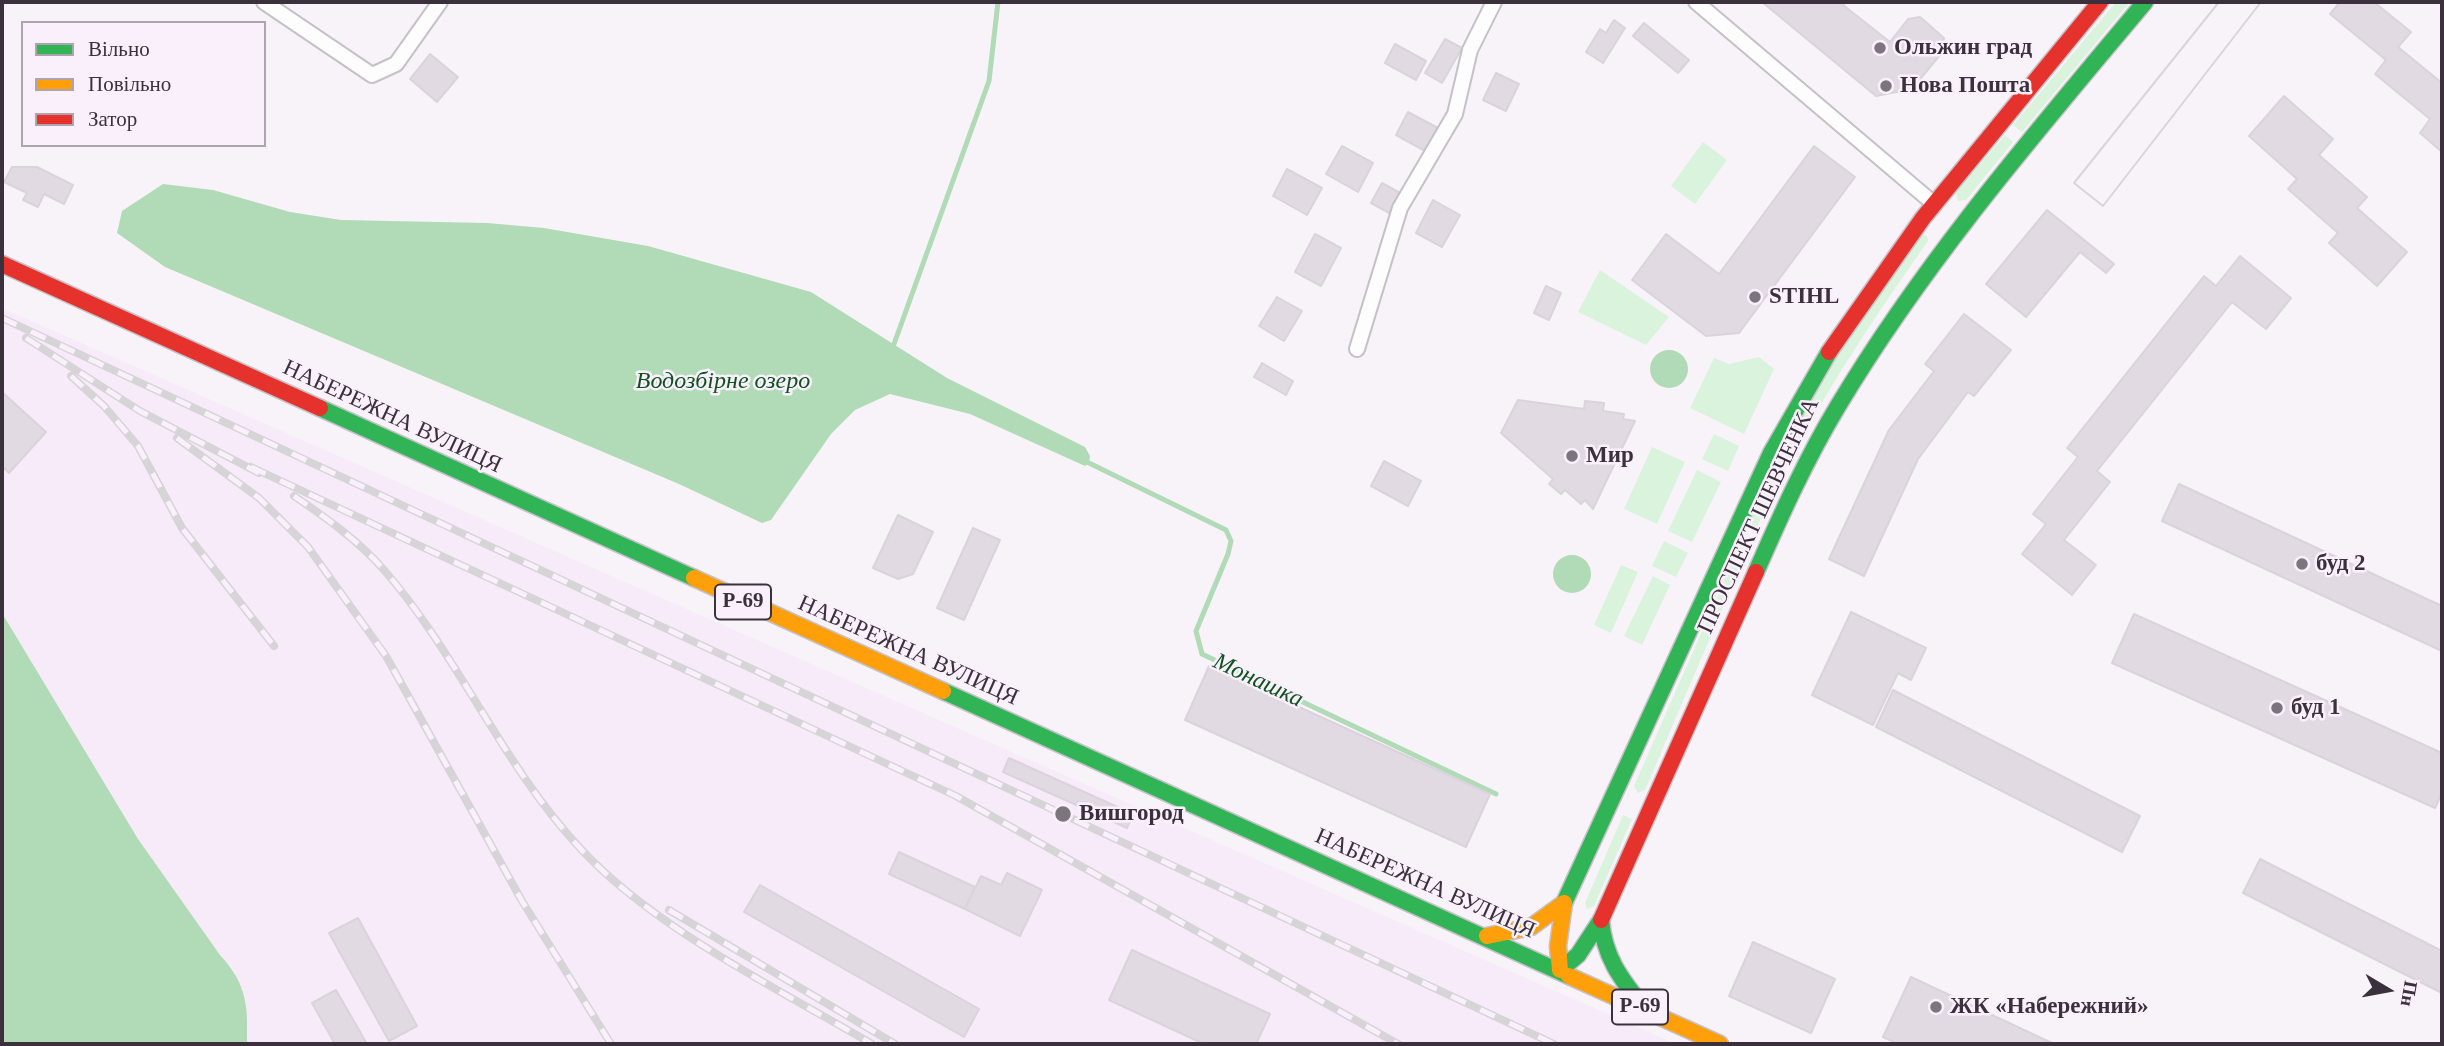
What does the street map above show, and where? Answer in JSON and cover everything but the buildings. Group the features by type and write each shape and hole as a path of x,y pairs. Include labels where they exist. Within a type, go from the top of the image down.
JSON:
{"main road":[{"name":"ПРОСПЕКТ ШЕВЧЕНКА","path":"1560,970 1578,955 1601,919 1632,802 1771,453 1804,390 1860,301 1933,203 2100,2"},
{"name":"ПРОСПЕКТ ШЕВЧЕНКА","path":"1564,903 1632,802 1836,403 1910,291 1961,224 2145,2"},
{"path":"1933,203 1961,224"},
{"name":"НАБЕРЕЖНА ВУЛИЦЯ","path":"2,264 1720,1044"},
{"path":"1487,936 1531,927 1564,903"},
{"path":"1560,970 1558,946 1564,903"},
{"path":"1601,919 1602,946 1611,968 1646,1010"}],"street":[{"path":"264,2 372,75 396,64 440,2"},
{"path":"1357,349 1400,208 1455,114 1470,50 1494,2"},
{"path":"1696,2 1933,203"}],"shaded area":[{"path":"2116,2 2130,2 2022,132 2013,125"},
{"path":"2005,135 2013,142 1966,200 1958,201 1956,192"},
{"path":"1703,142 1727,160 1695,204 1671,186"},
{"path":"1920,235 1927,236 1928,241 1834,382 1792,455 1755,532 1746,528 1786,444 1844,344"},
{"path":"1600,270 1669,317 1646,345 1578,312"},
{"path":"2,308 1676,1044 247,1044 248,1026 235,971 220,955 138,839 2,613"},
{"path":"1759,357 1774,369 1744,434 1690,408 1714,358 1729,364"},
{"path":"1714,434 1739,446 1728,471 1702,459"},
{"path":"1652,447 1685,462 1657,524 1624,509"},
{"path":"1697,470 1721,482 1692,542 1668,531"},
{"path":"1743,538 1751,542 1645,790 1638,793 1634,786"},
{"path":"1664,541 1688,553 1676,577 1652,566"},
{"path":"1621,565 1638,572 1611,633 1594,625"},
{"path":"1653,576 1670,585 1642,645 1624,636"},
{"path":"1623,815 1632,819 1594,906 1587,909 1585,903"}],"water":[{"name":"Водозбірне озеро","path":"163,184 213,190 290,212 341,220 487,223 544,228 648,246 811,292 947,378 1085,447 1090,456 1089,463 1085,466 970,414 890,394 855,410 831,434 771,520 762,523 679,484 165,267 117,233 122,211"},
{"path":"1669,350 1682,356 1688,369 1682,382 1669,388 1656,382 1650,369 1656,356"},
{"path":"1572,555 1585,561 1591,574 1585,587 1572,593 1559,587 1553,574 1559,561"},
{"path":"2,613 138,839 236,976 246,1007 247,1044 2,1044"}],"waterway":[{"path":"894,344 989,81 998,2"},
{"name":"Монашка","path":"1089,463 1226,530 1231,541 1228,554 1196,631 1202,654 1496,794"}],"railway":[{"path":"2,318 1554,1044"},
{"path":"26,338 140,411 259,473"},
{"path":"71,376 104,406 138,446 182,528 274,646"},
{"path":"177,438 259,498 308,547 386,656 522,901 611,1044"},
{"path":"251,467 956,796 1398,1044"},
{"path":"294,496 353,539 384,570 435,637 526,781 579,847 609,876 642,904 718,955 872,1044"},
{"path":"669,910 895,1044"}],"traffic: fast":[{"path":"1756,572 1826,426 1907,300 1983,198 2145,2"},
{"path":"1564,903 1771,453 1829,352"},
{"path":"320,408 694,578"},
{"path":"943,691 1569,976"},
{"path":"1601,920 1609,956 1642,1005"},
{"path":"1560,970 1578,955 1601,920"}],"traffic: slow":[{"path":"694,578 943,691"},
{"path":"1487,936 1531,927 1564,903"},
{"path":"1560,970 1558,946 1564,903"},
{"path":"1569,976 1720,1044"}],"traffic: jam":[{"path":"1829,352 1923,218 2100,2"},
{"path":"2,264 320,408"},
{"path":"1601,920 1756,572"}],"place":[{"name":"Ольжин град","path":"1880,48"},
{"name":"Нова Пошта","path":"1886,86"},
{"name":"STIHL","path":"1755,297"},
{"name":"Мир","path":"1572,456"},
{"name":"буд 2","path":"2302,564"},
{"name":"буд 1","path":"2277,708"},
{"name":"Вишгород","path":"1063,814"},
{"name":"ЖК «Набережний»","path":"1936,1007"}]}
